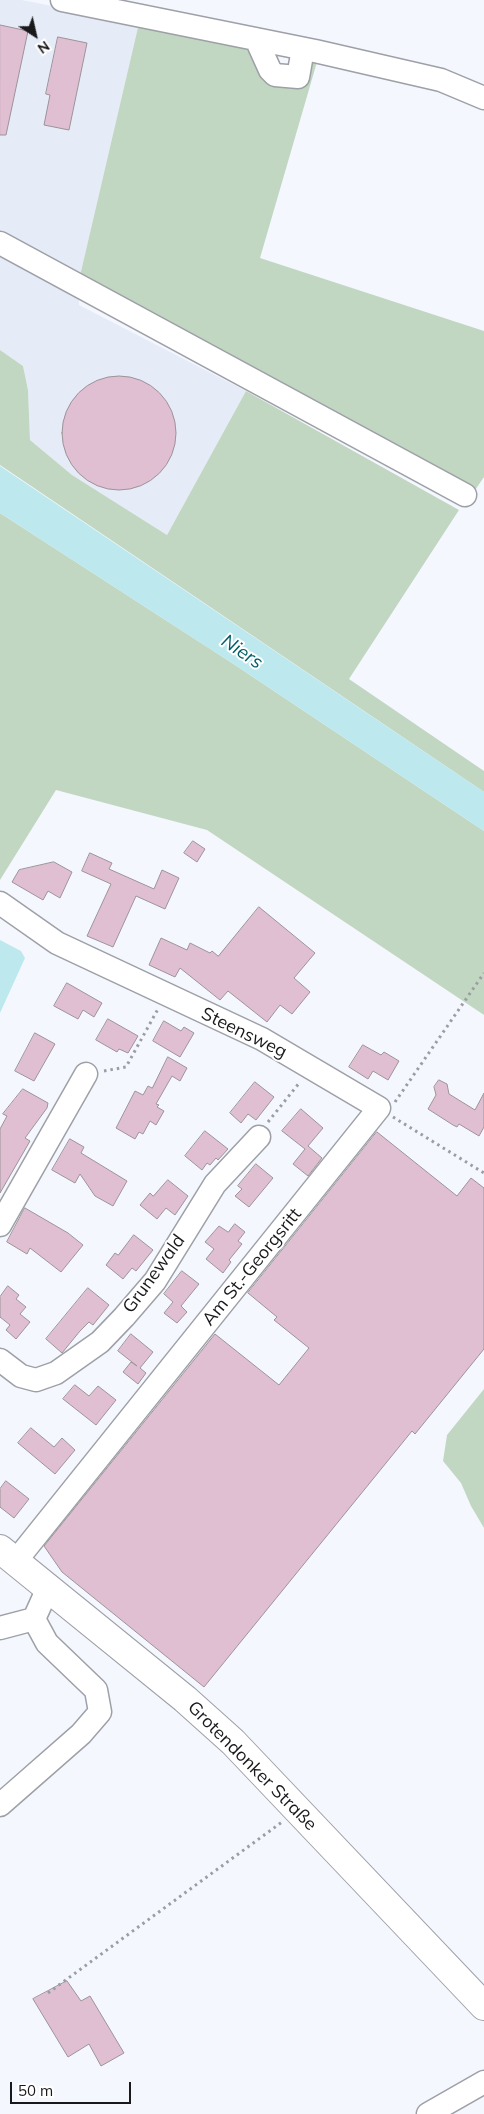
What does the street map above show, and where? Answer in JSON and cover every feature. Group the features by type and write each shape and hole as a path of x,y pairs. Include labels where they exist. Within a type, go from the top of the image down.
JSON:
{"main road":[{"name":"Grotendonker Straße","path":"8,1556 185,1699 233,1742 484,2006"}],"street":[{"path":"62,0 256,38 441,80 484,98"},
{"path":"256,38 270,70 275,76 298,78 303,48"},
{"path":"0,243 465,495"},
{"name":"Steensweg","path":"0,903 57,943 262,1039 378,1108"},
{"path":"0,1224 86,1074"},
{"name":"Am St.-Georgsritt","path":"8,1556 378,1108"},
{"name":"Grunewald","path":"0,1360 20,1376 36,1380 56,1373 100,1342 154,1281 215,1184 259,1136"},
{"path":"34,1619 48,1588"},
{"path":"0,1628 34,1619"},
{"path":"0,1805 81,1734 100,1712 96,1690 47,1643 34,1619"},
{"path":"428,2114 451,2108 484,2082"}],"path":[{"path":"378,1108 396,1102 484,973"},
{"path":"86,1074 126,1067 165,995"},
{"path":"259,1136 274,1112 312,1068"},
{"path":"378,1108 484,1173"},
{"path":"48,1993 298,1811"}],"shaded area":[{"path":"0,0 22,0 139,23 79,280 79,305 246,391 167,535 72,475 30,440 28,390 23,366 0,350"}],"green space":[{"path":"139,23 246,46 262,70 308,61 319,55 260,258 484,331 484,477 471,496 79,280"},
{"path":"0,350 23,366 28,390 30,440 72,475 167,535 246,391 459,510 349,679 484,771 484,792 0,465"},
{"path":"0,513 232,663 484,831 484,1015 207,830 56,790 0,880"},
{"path":"484,1389 484,1528 471,1506 461,1483 443,1461 447,1435"}],"water":[{"name":"Niers","path":"0,466 484,792 484,831 232,663 0,513"},
{"path":"0,940 21,951 25,958 0,1013"}],"building":[{"path":"0,25 28,31 6,135 0,135"},
{"path":"58,37 87,43 69,130 44,125 50,95 46,94"},
{"path":"119,376 141,380 160,392 172,411 176,433 172,455 160,474 141,486 119,490 97,486 78,474 66,455 62,433 66,411 78,392 97,380"},
{"path":"193,841 205,849 197,862 184,853"},
{"path":"90,853 112,863 109,869 154,889 162,870 179,878 165,909 136,896 113,947 87,936 111,884 82,871"},
{"path":"54,862 72,872 60,898 48,891 43,900 12,882 19,870"},
{"path":"259,907 315,953 294,978 310,992 292,1014 280,1005 267,1022 228,991 220,1000 180,968 175,977 149,965 161,938 187,950 190,943 210,953 212,951 218,956"},
{"path":"67,983 102,1003 94,1017 83,1010 78,1019 54,1006"},
{"path":"108,1019 138,1036 128,1053 119,1049 117,1052 96,1040"},
{"path":"164,1021 181,1031 184,1027 194,1033 180,1057 153,1041"},
{"path":"35,1033 55,1044 34,1081 15,1071"},
{"path":"363,1045 381,1055 384,1052 399,1061 388,1080 373,1071 368,1079 349,1067"},
{"path":"168,1057 187,1068 180,1081 172,1076 156,1104 159,1105 157,1107 164,1111 156,1125 150,1121 143,1134 139,1132 135,1139 116,1128 135,1091 143,1095 148,1086 152,1088"},
{"path":"439,1080 447,1084 449,1094 475,1110 484,1093 484,1127 479,1136 459,1124 457,1127 453,1125 428,1109 436,1095 434,1087"},
{"path":"255,1082 274,1097 256,1120 248,1114 241,1123 230,1113"},
{"path":"23,1089 48,1103 47,1108 25,1138 30,1141 0,1193 0,1129 7,1116 3,1114"},
{"path":"301,1109 323,1128 308,1146 322,1158 308,1176 293,1164 305,1149 282,1131"},
{"path":"205,1131 228,1149 218,1160 216,1158 210,1165 207,1163 202,1170 185,1156"},
{"path":"377,1132 457,1196 471,1178 484,1188 484,1349 415,1434 412,1431 204,1687 62,1572 44,1546 215,1334 279,1385 309,1348 274,1320 277,1317 248,1293"},
{"path":"70,1139 84,1147 81,1153 127,1181 113,1206 95,1196 80,1174 75,1183 52,1170"},
{"path":"256,1164 273,1178 249,1207 235,1196 242,1189 238,1186"},
{"path":"168,1180 188,1196 175,1215 166,1208 157,1219 140,1205 150,1193 153,1196"},
{"path":"25,1208 68,1233 83,1245 61,1272 30,1248 27,1254 7,1242"},
{"path":"235,1224 245,1232 238,1241 242,1244 229,1260 231,1262 223,1273 206,1259 214,1249 205,1242 219,1226 228,1232"},
{"path":"134,1235 153,1250 136,1271 132,1268 123,1279 106,1265 115,1253 118,1255"},
{"path":"182,1271 199,1284 181,1306 187,1312 177,1323 164,1313 173,1302 164,1294"},
{"path":"8,1286 19,1295 16,1299 26,1307 20,1314 30,1322 16,1339 6,1330 10,1325 0,1317 0,1297"},
{"path":"88,1288 109,1305 93,1325 89,1322 62,1353 46,1339"},
{"path":"131,1334 153,1352 140,1368 146,1373 138,1384 123,1372 131,1362 137,1366 118,1351"},
{"path":"75,1385 89,1396 98,1386 116,1400 96,1425 63,1399"},
{"path":"31,1428 54,1447 62,1438 75,1450 55,1474 18,1443"},
{"path":"6,1481 29,1499 14,1518 0,1507 0,1489"},
{"path":"67,1981 81,2001 90,1996 124,2053 101,2066 89,2044 68,2057 33,1999"}]}
